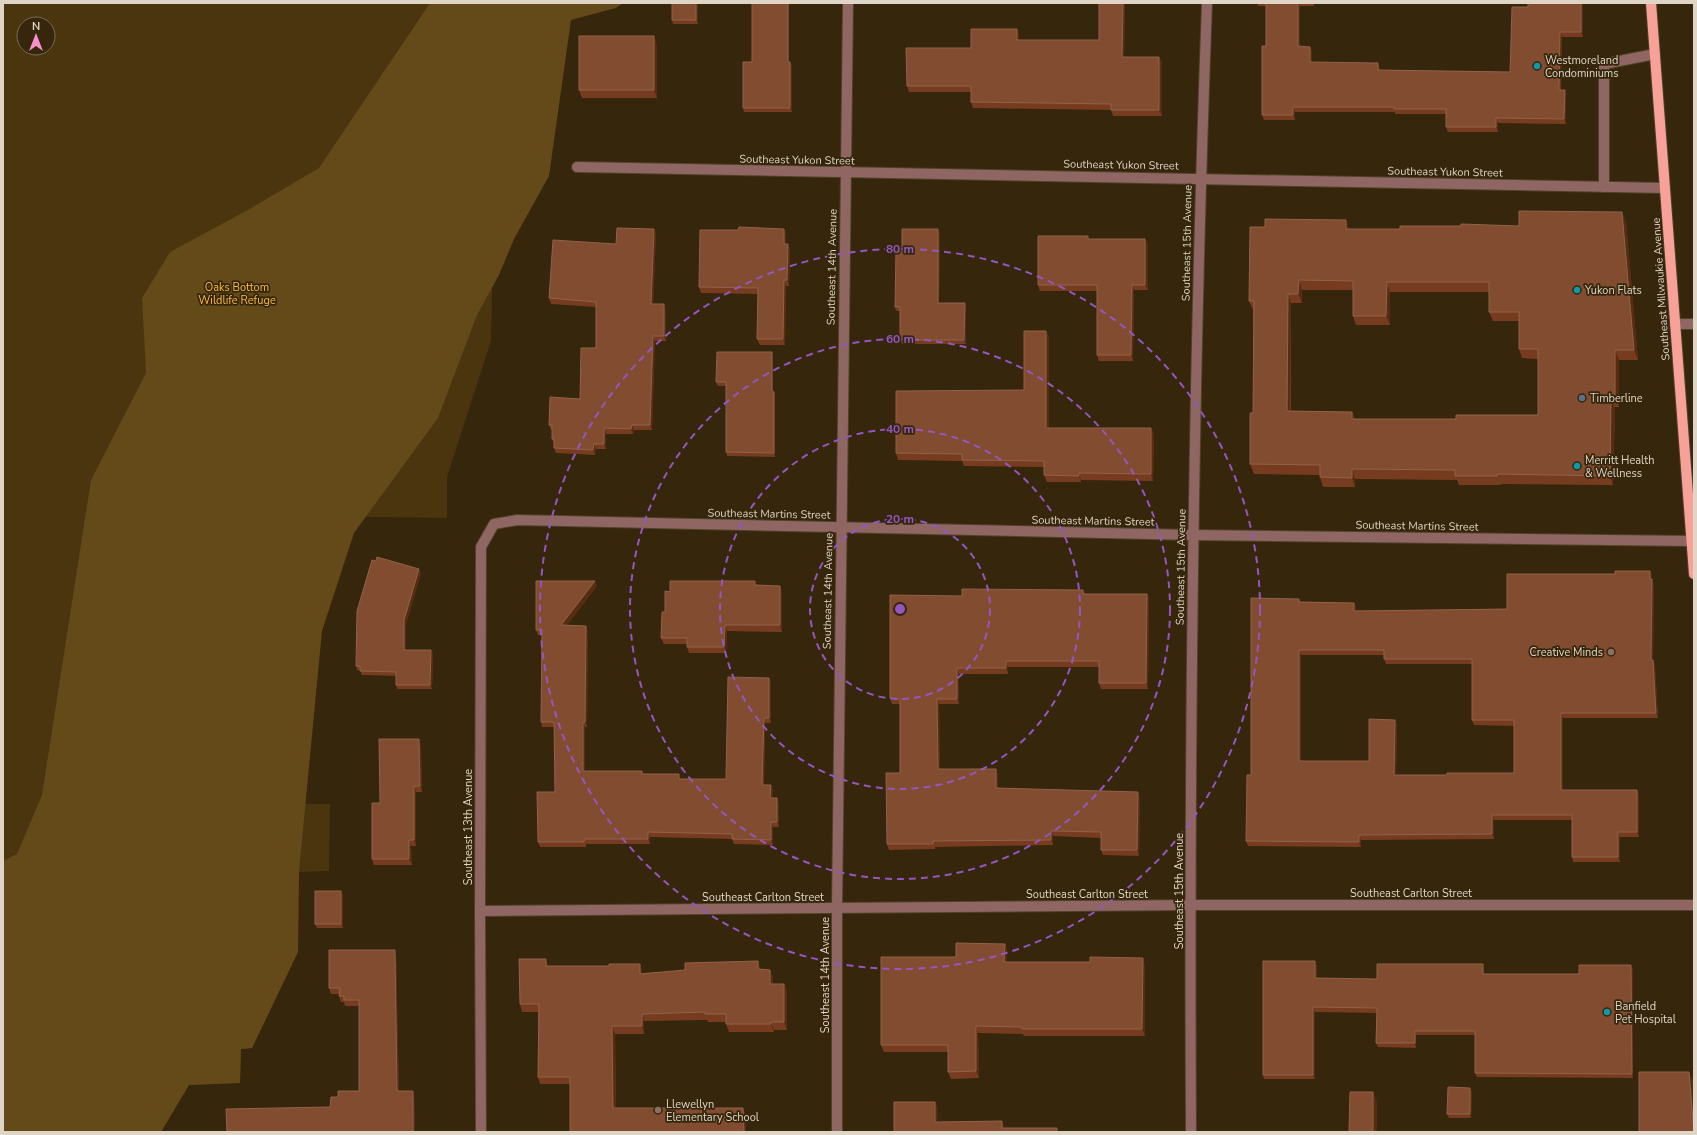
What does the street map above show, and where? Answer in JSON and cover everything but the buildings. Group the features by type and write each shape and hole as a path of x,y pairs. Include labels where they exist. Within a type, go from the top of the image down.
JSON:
{"main road":[{"name":"Southeast Milwaukie Avenue","path":"1651,3 1694,574"}],"street":[{"name":"Southeast 14th Avenue","path":"837,1132 837,908 848,3"},
{"name":"Southeast 15th Avenue","path":"1191,1132 1190,906 1193,536 1200,178 1207,3"},
{"path":"1604,187 1604,64 1655,54"},
{"name":"Southeast Yukon Street","path":"577,168 1200,178 1665,188"},
{"path":"1675,324 1694,324"},
{"name":"Southeast Martins Street","path":"494,524 517,520 1193,536 1691,542"},
{"name":"Southeast 13th Avenue","path":"482,1132 480,911 481,547 494,524"},
{"name":"Southeast Carlton Street","path":"480,911 1190,906 1694,906"}],"green space":[{"name":"Oaks Bottom Wildlife Refuge","path":"3,3 457,3 494,204 491,341 447,477 447,518 310,516 304,804 330,804 329,871 299,872 298,952 252,1048 241,1049 240,1083 189,1085 161,1132 3,1132"},
{"name":"Oaks Bottom Wildlife Refuge","path":"430,3 623,3 616,8 571,20 549,176 514,239 499,275 477,315 438,418 354,533 322,631 299,871 298,952 252,1048 241,1049 240,1083 189,1085 161,1132 3,1132 3,861 17,854 42,795 91,480 146,373 142,298 170,252 246,211 319,168"}],"place":[{"name":"Westmoreland Condominiums","path":"1537,66"},
{"name":"Yukon Flats","path":"1577,290"},
{"name":"Timberline","path":"1582,398"},
{"name":"Merritt Health & Wellness","path":"1577,466"},
{"name":"Creative Minds","path":"1611,652"},
{"name":"Banfield Pet Hospital","path":"1607,1012"},
{"name":"Llewellyn Elementary School","path":"658,1110"}]}
